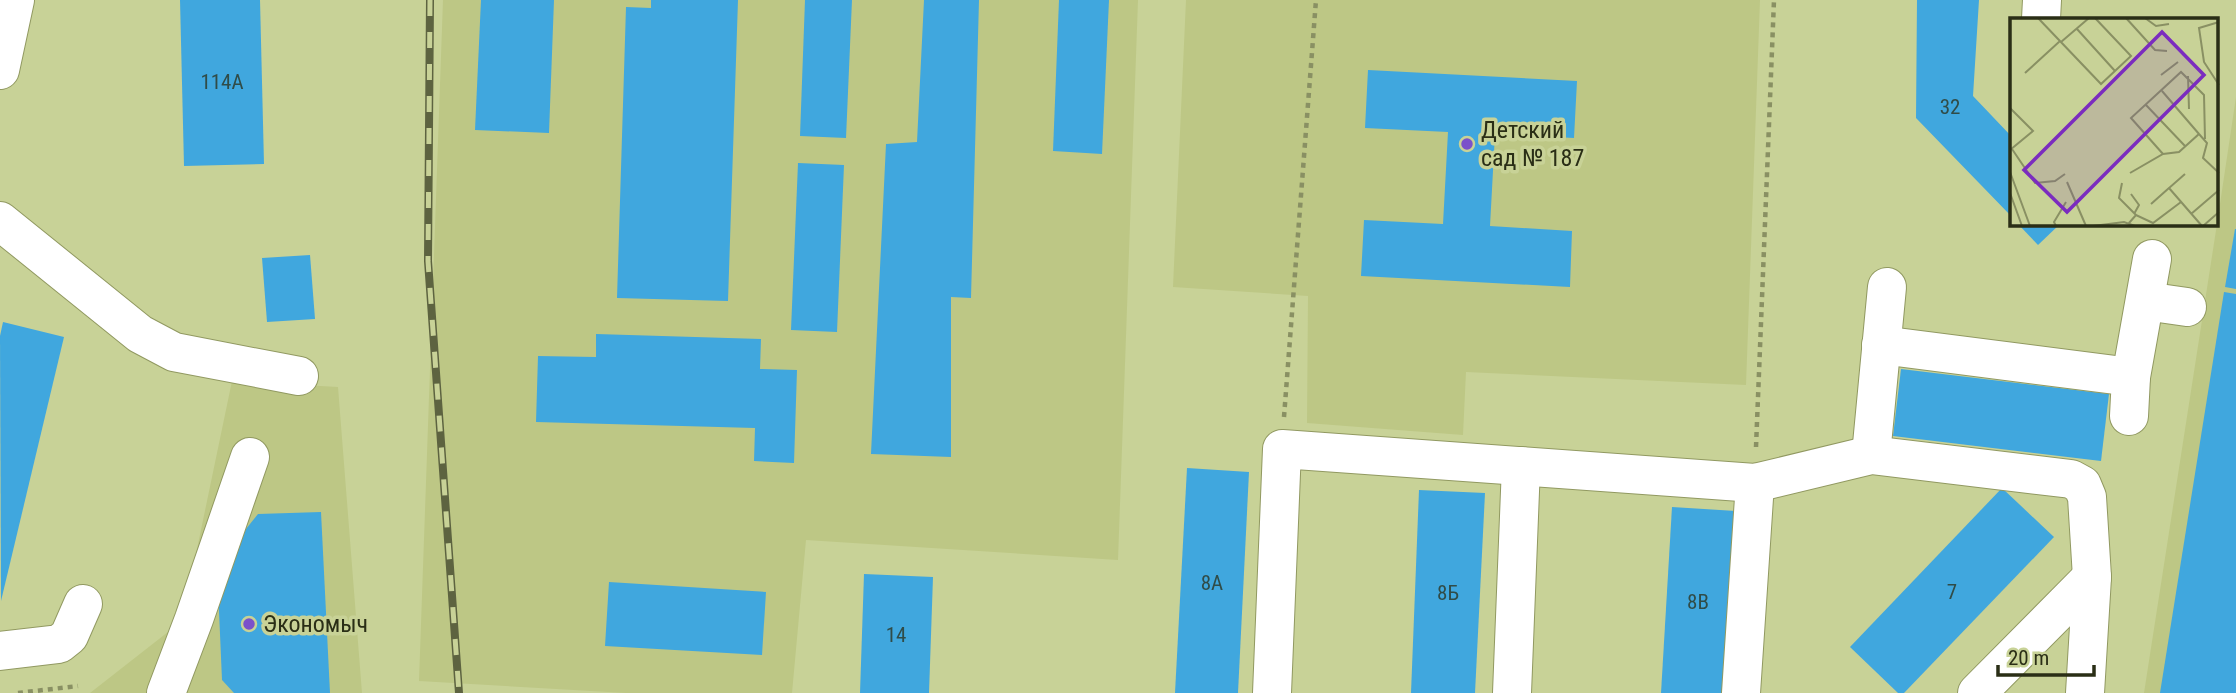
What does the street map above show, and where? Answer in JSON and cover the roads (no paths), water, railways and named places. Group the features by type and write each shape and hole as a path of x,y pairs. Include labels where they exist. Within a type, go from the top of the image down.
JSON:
{"lane":[{"path":"0,70 15,0"},
{"path":"2041,18 2042,0"},
{"path":"0,220 140,334 159,345 174,352 299,376"},
{"path":"2129,416 2131,377 2152,258"},
{"path":"1871,455 1887,287"},
{"path":"2145,301 2187,307"},
{"path":"1881,345 2131,377"},
{"path":"1272,693 1282,449 1755,483 1871,455 2071,479 2082,485 2087,497 2092,578 2085,693"},
{"path":"166,693 250,457"},
{"path":"1512,693 1521,466"},
{"path":"1741,693 1755,483"},
{"path":"1977,693 2092,578"},
{"path":"0,651 59,644 69,636 83,604"}],"railway":[{"path":"430,0 428,261 459,693"}],"place":[{"name":"Детский сад № 187","path":"1467,144"},
{"name":"Экономыч","path":"249,624"}]}
